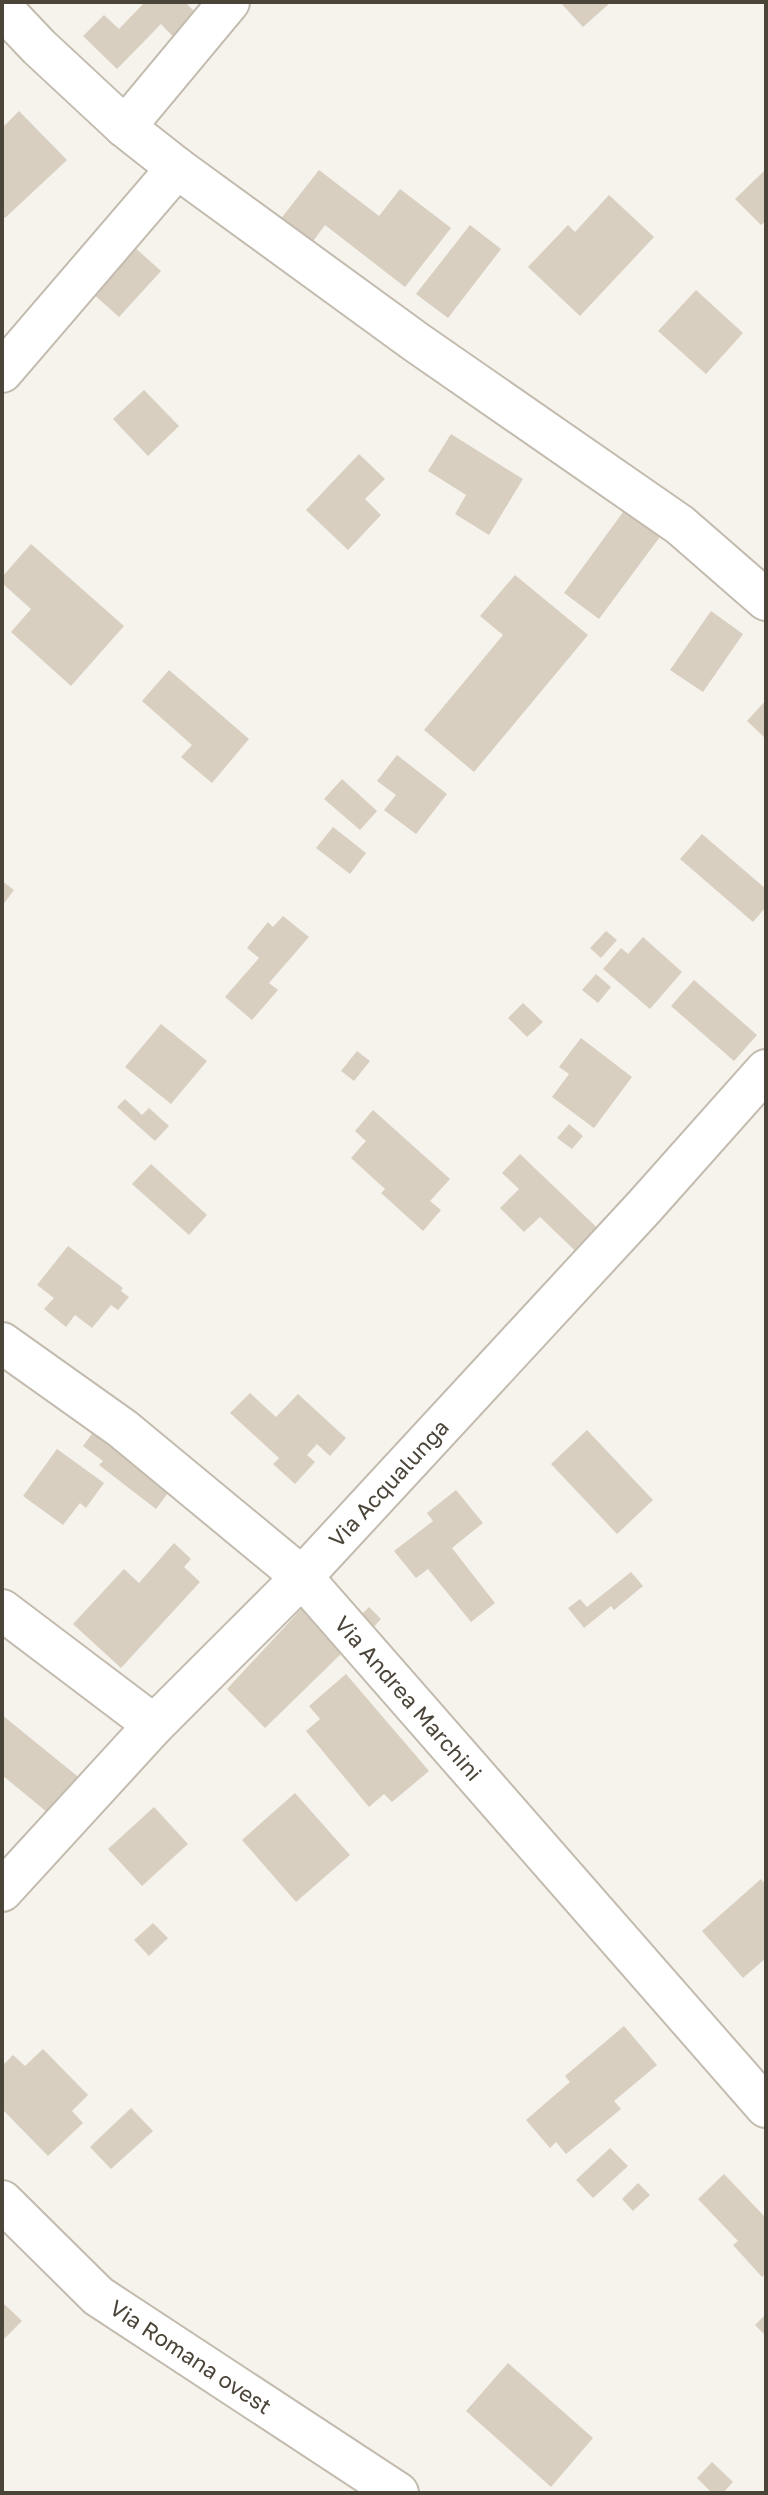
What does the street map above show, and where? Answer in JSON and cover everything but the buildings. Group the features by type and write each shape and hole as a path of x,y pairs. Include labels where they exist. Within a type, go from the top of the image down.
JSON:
{"street":[{"path":"125,127 229,2"},
{"path":"2,8 125,127 177,168 428,351 680,525 766,600"},
{"path":"2,372 177,168"},
{"name":"Via Acqualunga","path":"3,1887 154,1725 302,1577 645,1206 766,1070"},
{"name":"Via Andrea Marchini","path":"2,1343 123,1429 302,1577 766,2107"},
{"path":"2,1610 154,1725"},
{"name":"Via Romana ovest","path":"2,2201 98,2296 398,2493"}]}
